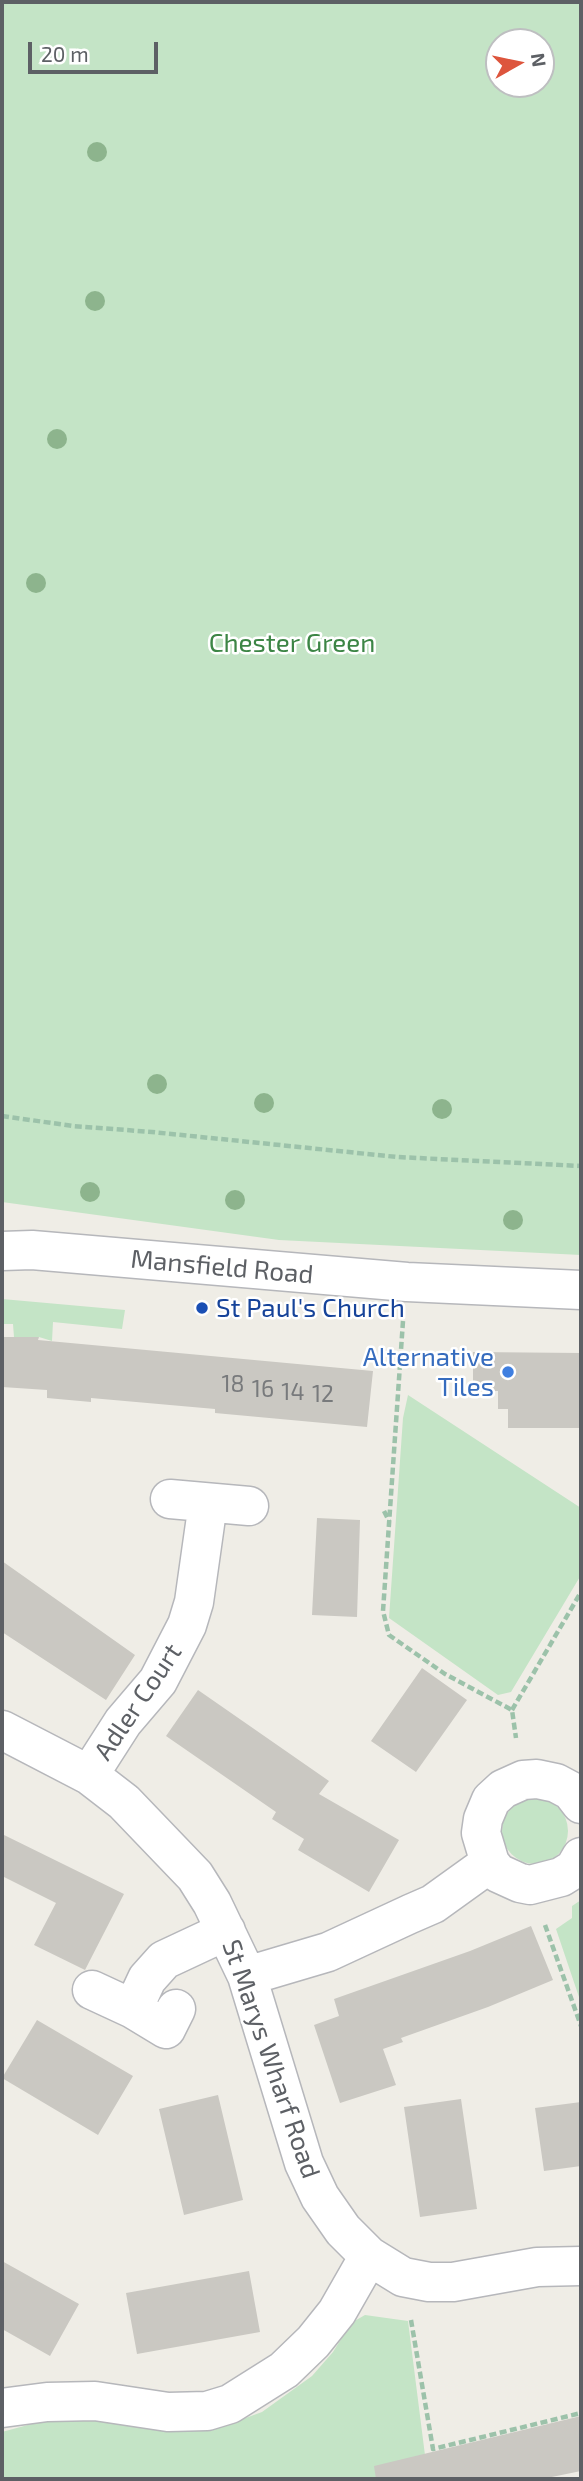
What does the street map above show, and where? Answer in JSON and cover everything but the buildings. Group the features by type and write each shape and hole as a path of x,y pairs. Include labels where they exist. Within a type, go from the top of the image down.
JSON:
{"street":[{"name":"Mansfield Road","path":"12,1248 407,1282 581,1290"},
{"path":"170,1499 249,1506"},
{"name":"Adler Court","path":"89,1776 123,1722 158,1681 187,1625 194,1602 208,1503"},
{"name":"St Marys Wharf Road","path":"2,1730 89,1776 124,1802 195,1876 226,1931 247,1976 304,2163 320,2197 343,2230 369,2256 403,2277 429,2282 453,2282 537,2267 581,2266"},
{"path":"581,1804 571,1791 556,1783 537,1779 523,1780 503,1789 491,1800 483,1819 481,1833 490,1863 498,1873 509,1880 530,1885 561,1877 573,1868 581,1857"},
{"path":"247,1976 328,1952 433,1904 490,1863"},
{"path":"133,2008 147,1979 164,1960 226,1931"},
{"path":"92,1990 133,2008 166,2029 176,2009"},
{"path":"2,2408 47,2402 95,2401 168,2412 207,2411 230,2403 284,2370 313,2342 337,2312 369,2256"}],"path":[{"path":"2,1116 73,1126 397,1157 581,1166"},
{"path":"407,1282 383,1611 389,1635 446,1674 512,1710"},
{"path":"384,1511 389,1521"},
{"path":"523,1780 512,1710 581,1592"},
{"path":"530,1885 581,2026"},
{"path":"403,2277 433,2449 581,2413"}],"green space":[{"name":"Chester Green","path":"2,2 581,2 581,1255 279,1240 2,1202"},
{"path":"2,1299 125,1310 122,1329 53,1322 52,1341 39,1337 14,1337 13,1324 2,1324"},
{"path":"408,1395 581,1508 581,1575 511,1692 498,1695 389,1618 403,1418"},
{"path":"529,1798 541,1798 553,1803 563,1813 568,1831 566,1844 553,1859 541,1864 529,1864 517,1859 507,1849 502,1837 502,1825 507,1813 517,1803"},
{"path":"581,1900 581,2003 556,1929 572,1918 572,1906"},
{"path":"365,2315 408,2321 428,2479 2,2479 2,2432 50,2419 83,2417 150,2429 196,2429 229,2424 262,2412 312,2376 333,2352 351,2323"}],"place":[{"name":"St Paul's Church","path":"202,1308"},
{"name":"Alternative Tiles","path":"508,1372"}]}
